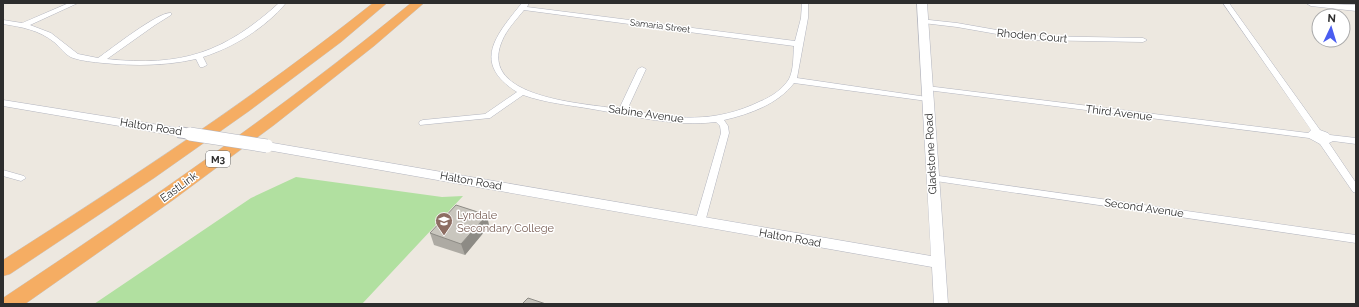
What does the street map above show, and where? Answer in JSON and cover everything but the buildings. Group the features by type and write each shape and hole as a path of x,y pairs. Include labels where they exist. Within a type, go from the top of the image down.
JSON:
{"highway":[{"name":"M3","path":"3,269 160,166 313,56 381,3"},
{"name":"EastLink","path":"10,304 132,221 231,150 339,68 418,3"}],"main road":[{"name":"Gladstone Road","path":"922,3 938,263 944,304"},
{"path":"1311,3 1356,7"},
{"path":"1318,3 1356,7"},
{"name":"Halton Road","path":"4,104 267,146 938,263"}],"street":[{"path":"24,25 75,3"},
{"path":"3,22 24,25 42,31 53,38 71,54 82,58 149,64 199,56 224,47 239,39 283,3"},
{"path":"792,80 805,3"},
{"path":"1226,3 1314,134 1326,140 1356,141"},
{"name":"Samaria Street","path":"524,6 798,44"},
{"name":"Sabine Avenue","path":"524,6 498,38 494,54 498,70 507,80 523,92 550,100 689,120 719,119 752,109 775,96 792,80"},
{"path":"100,60 152,23 169,14"},
{"name":"Rhoden Court","path":"923,21 957,25 1031,38 1143,40"},
{"path":"199,56 204,65"},
{"path":"622,111 642,69"},
{"name":"Third Avenue","path":"792,80 1314,134"},
{"path":"423,123 487,116 523,92"},
{"path":"700,222 725,133 724,126 719,119"},
{"path":"1326,140 1356,190"},
{"path":"3,173 21,178"},
{"name":"Second Avenue","path":"932,178 1356,238"}],"green space":[{"path":"296,177 442,197 463,196 362,304 94,304 251,198"}],"place":[{"name":"Lyndale Secondary College","path":"444,236"}]}
